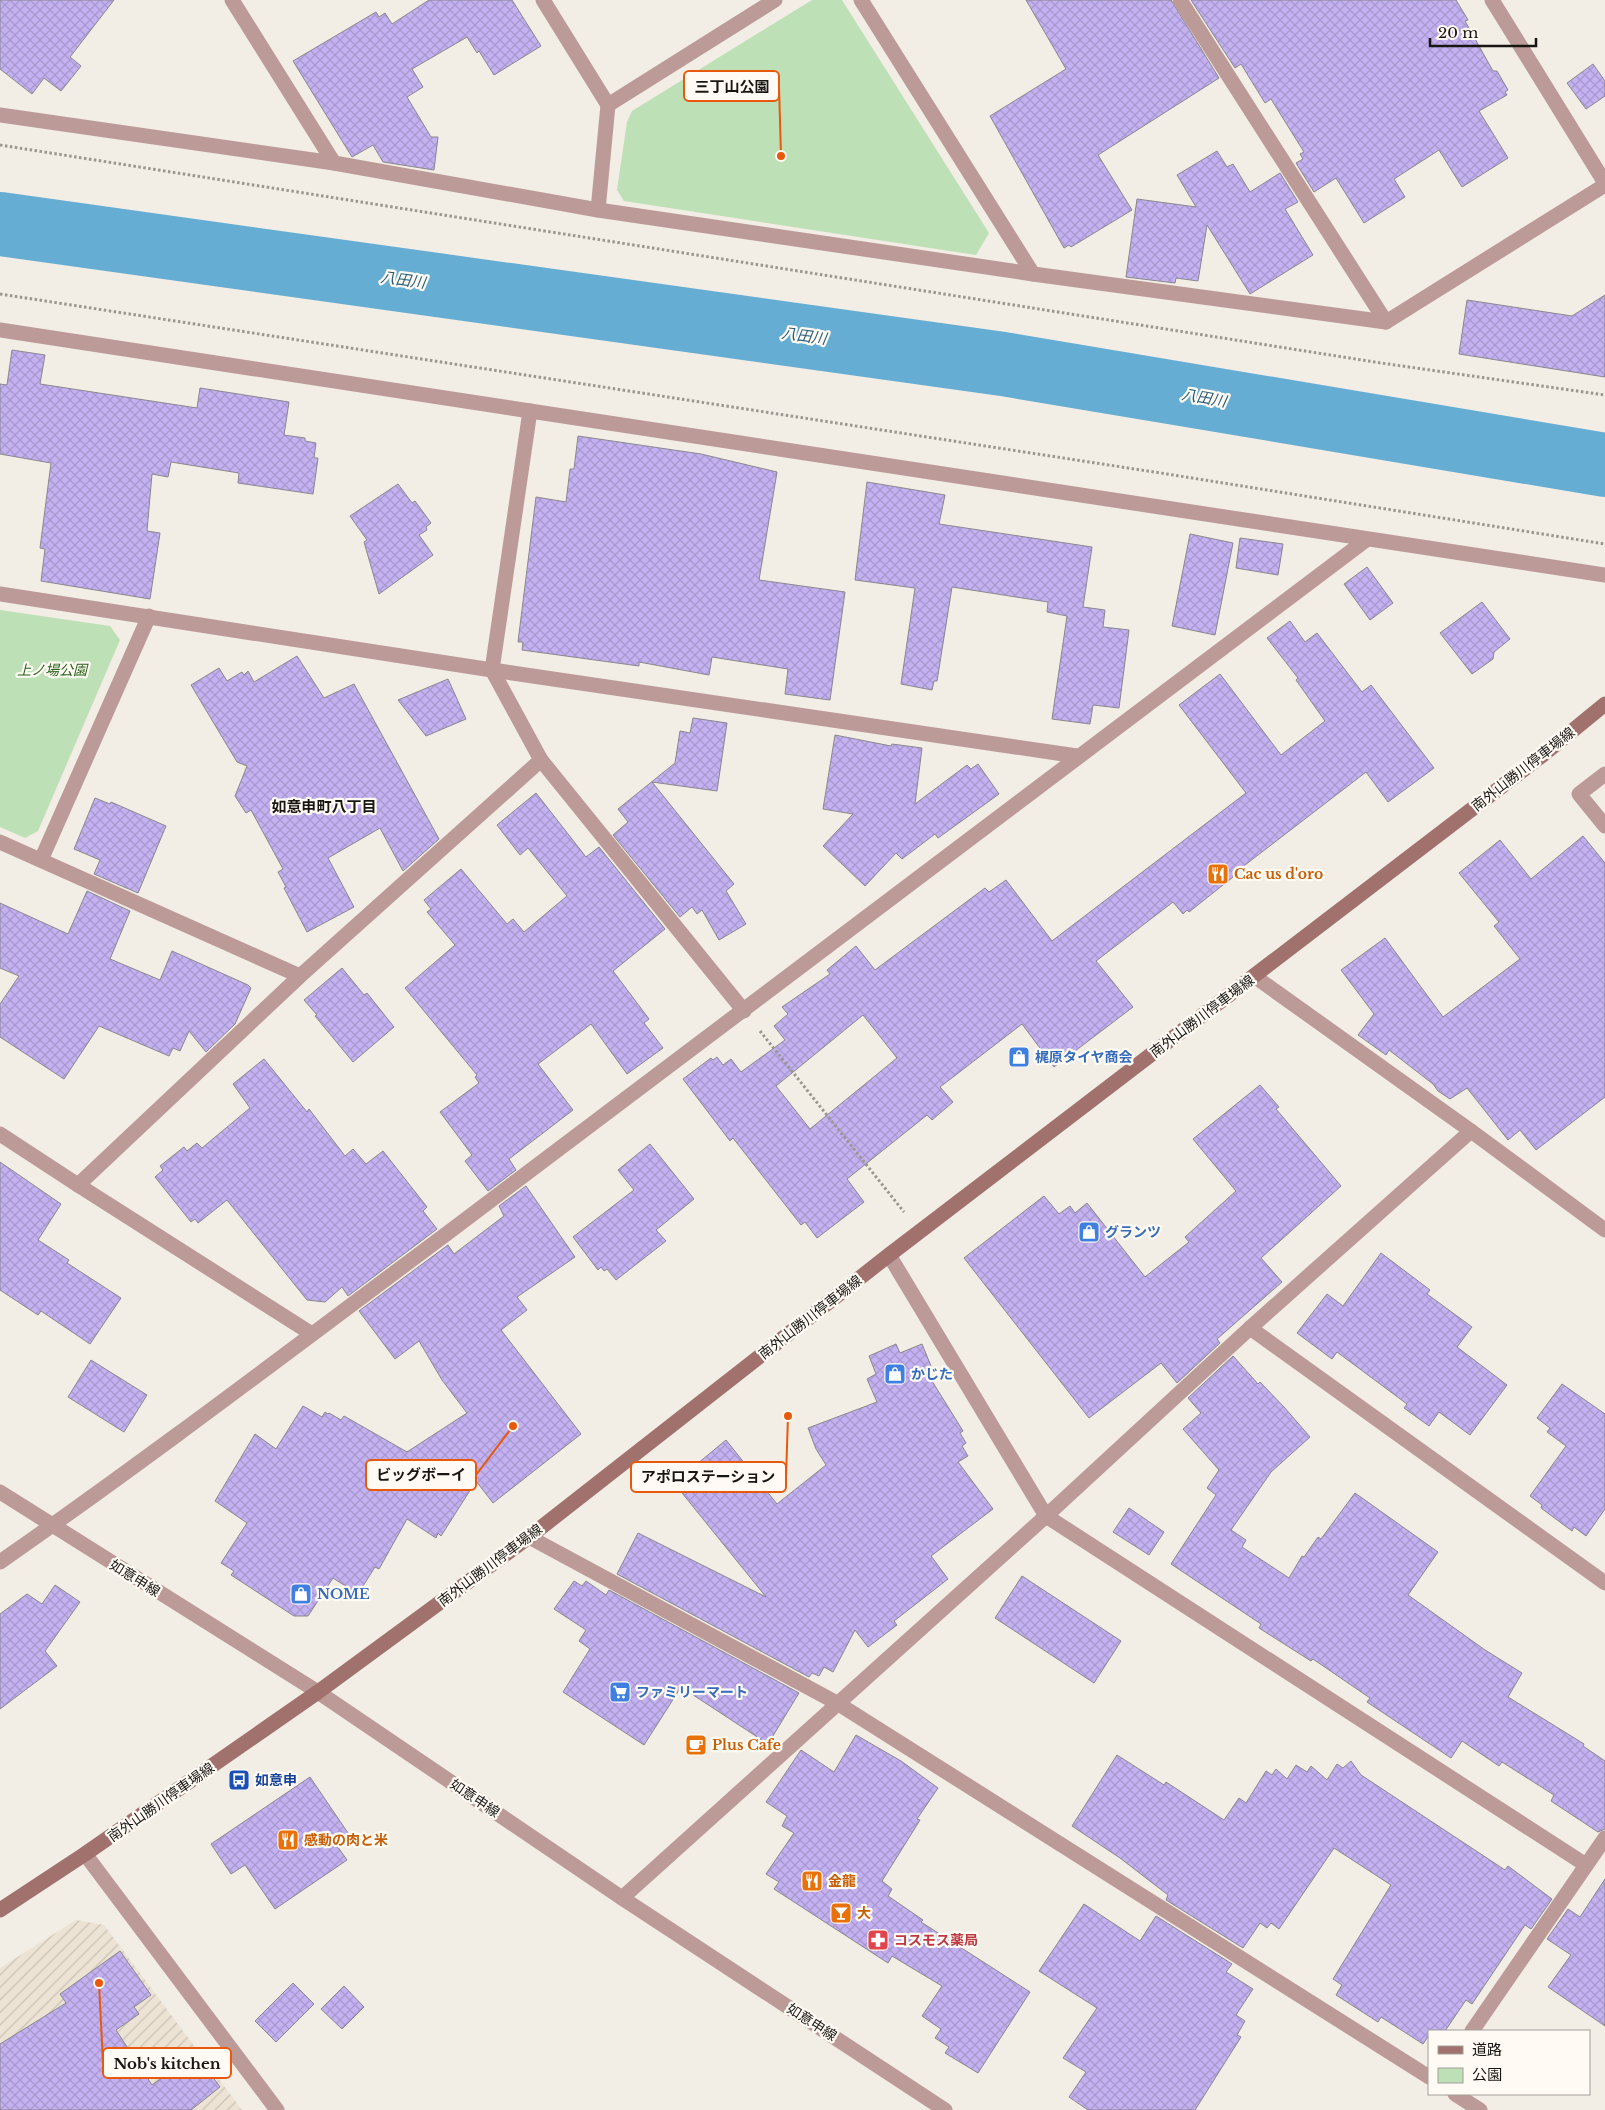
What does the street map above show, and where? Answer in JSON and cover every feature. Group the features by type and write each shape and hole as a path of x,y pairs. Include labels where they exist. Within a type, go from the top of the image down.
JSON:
{"main road":[{"name":"南外山勝川停車場線","path":"0,1910 85,1854 318,1692 529,1537 890,1255 1544,754 1605,704"}],"street":[{"path":"232,0 334,164"},
{"path":"543,0 608,105 598,210"},
{"path":"608,105 775,0"},
{"path":"861,0 1033,274"},
{"path":"1180,0 1386,322"},
{"path":"0,115 334,164 598,210 1033,274 1386,322 1605,184 1492,0"},
{"path":"0,330 1605,575"},
{"path":"530,410 492,670 541,760 744,1011"},
{"path":"0,1562 52,1526 312,1334 744,1011 1077,756 1366,540"},
{"path":"0,594 492,670 1077,756"},
{"path":"41,860 149,616"},
{"path":"78,1185 300,976 541,760"},
{"path":"1605,774 1579,794 1605,826"},
{"path":"0,842 300,976"},
{"path":"1254,976 1605,1230"},
{"path":"622,1898 1470,1131"},
{"path":"0,1134 312,1334"},
{"path":"890,1255 1046,1516 1586,1865"},
{"path":"1250,1328 1605,1583"},
{"name":"如意申線","path":"0,1492 318,1692 622,1898 945,2110"},
{"path":"529,1537 837,1703 1428,2076"},
{"path":"1473,2030 1605,1838"},
{"path":"85,1854 278,2110"},
{"path":"1457,2095 1480,2110"}],"path":[{"path":"0,145 1371,361 1605,395"},
{"path":"0,294 1196,478 1605,544"},
{"path":"744,1011 920,1232"}],"shaded area":[{"path":"76,1920 104,1925 242,2110 0,2110 0,1968"}],"green space":[{"path":"812,0 842,0 989,233 976,255 624,201 617,190 627,122 632,111"},
{"name":"上ノ場公園","path":"0,610 110,626 120,640 38,831 25,838 0,827"}],"building":[{"path":"0,0 114,0 70,57 81,66 61,91 44,78 32,94 0,69"},
{"path":"429,0 512,0 541,46 494,75 479,51 477,53 467,37 412,69 423,87 407,97 431,137 438,137 434,170 383,162 373,145 352,157 293,61 376,12 379,17 385,13 392,24"},
{"path":"1026,0 1171,0 1219,78 1098,155 1132,210 1071,247 1069,245 1064,248 990,116 1066,69"},
{"path":"1191,0 1456,0 1468,20 1465,21 1493,71 1497,71 1508,90 1505,92 1507,95 1479,111 1508,158 1462,187 1439,150 1394,179 1405,197 1364,223 1336,178 1314,192 1296,163 1303,159 1300,154 1304,152 1271,99 1265,103 1241,64 1235,68"},
{"path":"1593,64 1605,81 1605,96 1586,109 1567,83"},
{"path":"1217,151 1227,167 1233,164 1250,192 1280,173 1298,202 1285,209 1313,255 1250,294 1207,225 1198,281 1176,278 1175,283 1126,277 1137,199 1196,207 1177,175"},
{"path":"1605,295 1605,377 1459,354 1467,300 1572,316"},
{"path":"12,350 45,355 40,384 197,408 200,388 289,402 284,435 305,438 305,441 316,443 314,458 318,458 313,494 238,483 239,473 171,462 168,477 152,474 147,531 160,533 150,599 41,581 45,549 40,548 51,463 0,454 0,384 7,385"},
{"path":"578,436 701,454 777,472 759,580 845,592 830,700 785,694 788,669 712,657 709,675 639,662 639,666 522,650 523,642 518,642 536,497 566,502 570,469 574,469"},
{"path":"867,482 945,495 939,524 1092,547 1083,607 1105,610 1103,627 1129,630 1119,708 1093,705 1090,724 1052,719 1067,616 1047,612 1048,602 952,587 937,681 934,681 932,690 901,684 915,588 855,580"},
{"path":"398,484 412,503 415,501 431,523 426,527 427,530 419,535 433,555 379,594 364,542 367,540 350,516"},
{"path":"1190,534 1233,543 1215,635 1172,626"},
{"path":"1240,538 1283,544 1278,575 1236,568"},
{"path":"1367,567 1393,603 1370,620 1344,584"},
{"path":"1482,602 1510,639 1494,652 1493,659 1472,674 1440,633"},
{"path":"1290,621 1305,642 1317,633 1362,692 1371,685 1434,768 1388,802 1366,772 1232,875 1233,877 1189,912 1187,910 1183,914 1173,902 1096,961 1133,1007 1054,1067 1022,1024 940,1087 953,1102 932,1120 927,1115 847,1179 864,1202 817,1238 805,1222 801,1225 733,1138 730,1141 683,1079 711,1058 713,1060 717,1057 723,1065 731,1059 741,1072 785,1040 774,1026 788,1014 782,1007 830,974 827,970 856,946 875,970 985,888 989,892 1006,880 1052,941 1246,793 1179,705 1220,674 1281,755 1325,721 1296,680 1298,678 1267,638","holes":["863,1015 897,1058 810,1129 776,1086"]},
{"path":"297,656 324,698 354,684 439,839 403,871 380,828 328,858 354,907 307,932 284,888 286,887 278,872 283,869 251,810 246,813 235,796 247,766 237,762 191,685 219,668 227,681 242,672 244,675 248,671 254,682"},
{"path":"448,679 466,719 426,736 398,700"},
{"path":"693,718 727,723 717,791 652,782 734,884 726,891 746,924 719,940 702,910 697,914 692,907 680,917 613,835 628,822 618,809 675,763 680,731 690,733"},
{"path":"835,735 891,746 892,744 922,748 915,804 967,765 971,769 978,764 999,794 938,838 935,834 902,859 896,853 865,886 823,846 853,814 823,809"},
{"path":"536,793 586,857 599,847 665,929 613,971 649,1019 644,1023 663,1048 627,1074 591,1024 538,1064 573,1110 509,1159 516,1170 488,1191 465,1161 472,1155 440,1112 479,1083 475,1077 477,1075 405,988 455,945 427,912 431,909 424,900 461,869 507,924 513,919 524,932 567,896 528,848 520,855 497,825"},
{"path":"95,798 110,804 111,802 166,826 138,893 94,874 100,860 74,849"},
{"path":"1583,836 1605,863 1605,1097 1536,1150 1520,1130 1508,1140 1467,1088 1450,1099 1389,1050 1386,1055 1358,1035 1374,1014 1341,970 1385,938 1443,1017 1520,959 1494,926 1499,922 1459,873 1500,840 1531,879"},
{"path":"87,891 130,911 110,959 160,980 172,951 251,988 235,1024 206,1052 189,1031 180,1051 173,1048 169,1056 99,1026 64,1079 0,1037 0,1004 19,976 0,968 0,903 68,934"},
{"path":"342,968 364,995 367,993 394,1027 353,1062 304,1000"},
{"path":"264,1059 307,1112 309,1109 345,1156 353,1149 366,1164 383,1151 427,1207 423,1211 437,1229 348,1296 342,1287 325,1302 307,1300 227,1200 198,1223 195,1219 191,1222 155,1177 163,1170 160,1166 184,1147 187,1151 197,1143 202,1148 250,1108 233,1084"},
{"path":"1260,1085 1279,1107 1276,1109 1341,1186 1261,1258 1282,1282 1217,1339 1220,1343 1177,1383 1161,1363 1089,1418 964,1258 1044,1196 1059,1214 1070,1206 1075,1213 1087,1203 1145,1277 1189,1242 1185,1237 1236,1191 1193,1139"},
{"path":"650,1144 694,1199 656,1230 666,1241 616,1280 607,1269 604,1271 601,1267 598,1270 573,1237 634,1190 618,1170"},
{"path":"0,1162 61,1204 38,1240 69,1260 67,1263 121,1298 90,1344 41,1311 38,1315 0,1290"},
{"path":"526,1186 575,1257 517,1297 527,1310 501,1330 581,1434 493,1503 476,1481 441,1536 438,1533 436,1538 407,1519 379,1569 375,1567 358,1594 333,1578 308,1616 294,1616 231,1575 234,1571 221,1563 247,1523 215,1501 255,1434 276,1449 303,1406 322,1417 325,1412 341,1420 344,1416 407,1452 467,1413 442,1380 419,1341 395,1359 359,1311 448,1245 454,1254 504,1216 499,1206"},
{"path":"1381,1253 1430,1290 1427,1294 1472,1327 1457,1347 1507,1385 1470,1435 1439,1412 1429,1426 1404,1408 1407,1404 1337,1352 1332,1359 1297,1333 1327,1294 1343,1306"},
{"path":"896,1344 900,1353 922,1344 933,1371 927,1373 963,1431 960,1433 966,1443 962,1446 968,1456 958,1462 993,1509 931,1556 948,1579 894,1621 897,1625 868,1647 855,1630 833,1672 824,1667 819,1676 812,1673 809,1677 617,1574 638,1533 766,1597 674,1483 726,1440 777,1504 826,1465 816,1449 808,1428 877,1402 867,1379 876,1374 869,1356"},
{"path":"1233,1356 1258,1384 1260,1382 1284,1407 1310,1437 1271,1472 1231,1530 1246,1540 1242,1547 1289,1578 1302,1556 1304,1557 1318,1537 1321,1539 1355,1493 1438,1552 1408,1595 1485,1650 1522,1673 1508,1697 1584,1744 1583,1746 1605,1761 1605,1829 1598,1832 1551,1801 1554,1795 1502,1762 1499,1766 1462,1741 1451,1758 1367,1702 1370,1698 1313,1659 1311,1661 1259,1628 1261,1624 1171,1564 1216,1495 1207,1488 1219,1470 1183,1429 1201,1413 1188,1398"},
{"path":"91,1360 147,1395 124,1432 68,1397"},
{"path":"1562,1384 1605,1414 1605,1509 1586,1536 1574,1527 1572,1531 1541,1508 1542,1505 1530,1496 1566,1446 1547,1432 1550,1428 1537,1418"},
{"path":"1129,1508 1164,1532 1149,1555 1113,1532"},
{"path":"1022,1576 1121,1641 1094,1683 995,1618"},
{"path":"574,1581 582,1586 586,1581 606,1595 609,1590 799,1693 768,1744 681,1687 644,1745 563,1692 590,1649 579,1641 586,1630 554,1609"},
{"path":"55,1585 80,1602 45,1651 57,1666 0,1709 0,1614 27,1594 42,1604"},
{"path":"856,1735 901,1761 938,1788 917,1819 920,1820 882,1881 892,1889 888,1896 923,1920 921,1922 1030,1992 978,2073 945,2053 949,2047 935,2038 941,2029 922,2016 942,1986 892,1956 888,1963 774,1889 779,1882 766,1874 794,1833 782,1826 787,1816 766,1802 801,1750 834,1772"},
{"path":"1117,1755 1164,1785 1166,1782 1224,1820 1239,1798 1246,1803 1266,1771 1272,1775 1276,1769 1287,1779 1296,1765 1307,1772 1311,1766 1327,1780 1337,1764 1343,1768 1351,1761 1361,1775 1505,1870 1508,1866 1552,1899 1531,1929 1525,1925 1472,2004 1466,2000 1446,2030 1428,2030 1428,2036 1423,2044 1381,2017 1378,2022 1336,1995 1342,1985 1333,1979 1391,1885 1334,1848 1279,1929 1271,1923 1267,1928 1260,1923 1243,1948 1166,1900 1168,1895 1120,1858 1072,1826"},
{"path":"310,1777 348,1833 335,1843 347,1860 275,1909 245,1865 231,1874 211,1844"},
{"path":"1605,1879 1605,2026 1548,1987 1571,1955 1547,1939 1568,1909 1580,1917"},
{"path":"1084,1904 1140,1941 1156,1916 1232,1964 1226,1972 1253,1989 1236,2015 1245,2021 1237,2035 1241,2037 1195,2110 1088,2110 1069,2097 1086,2072 1063,2058 1097,2008 1039,1971"},
{"path":"120,1951 151,1995 134,2007 139,2014 116,2030 152,2085 196,2054 220,2087 191,2110 0,2110 0,2044 66,2003 60,1994"},
{"path":"293,1983 314,2004 276,2042 255,2021"},
{"path":"344,1986 364,2007 342,2029 321,2009"}],"waterway":[{"name":"八田川","path":"0,224 1003,364 1605,465"}],"place":[{"name":"三丁山公園","path":"781,156"},
{"name":"Cac us d'oro","path":"1218,874"},
{"name":"梶原タイヤ商会","path":"1019,1057"},
{"name":"グランツ","path":"1089,1232"},
{"name":"かじた","path":"895,1374"},
{"name":"アポロステーション","path":"788,1416"},
{"name":"ビッグボーイ","path":"513,1426"},
{"name":"NOME","path":"301,1594"},
{"name":"ファミリーマート","path":"620,1692"},
{"name":"Plus Cafe","path":"696,1745"},
{"name":"如意申","path":"239,1780"},
{"name":"感動の肉と米","path":"288,1840"},
{"name":"金龍","path":"812,1881"},
{"name":"大","path":"841,1913"},
{"name":"コスモス薬局","path":"878,1940"},
{"name":"Nob's kitchen","path":"99,1983"}],"district":[{"name":"如意申町八丁目","path":"324,807"}]}
